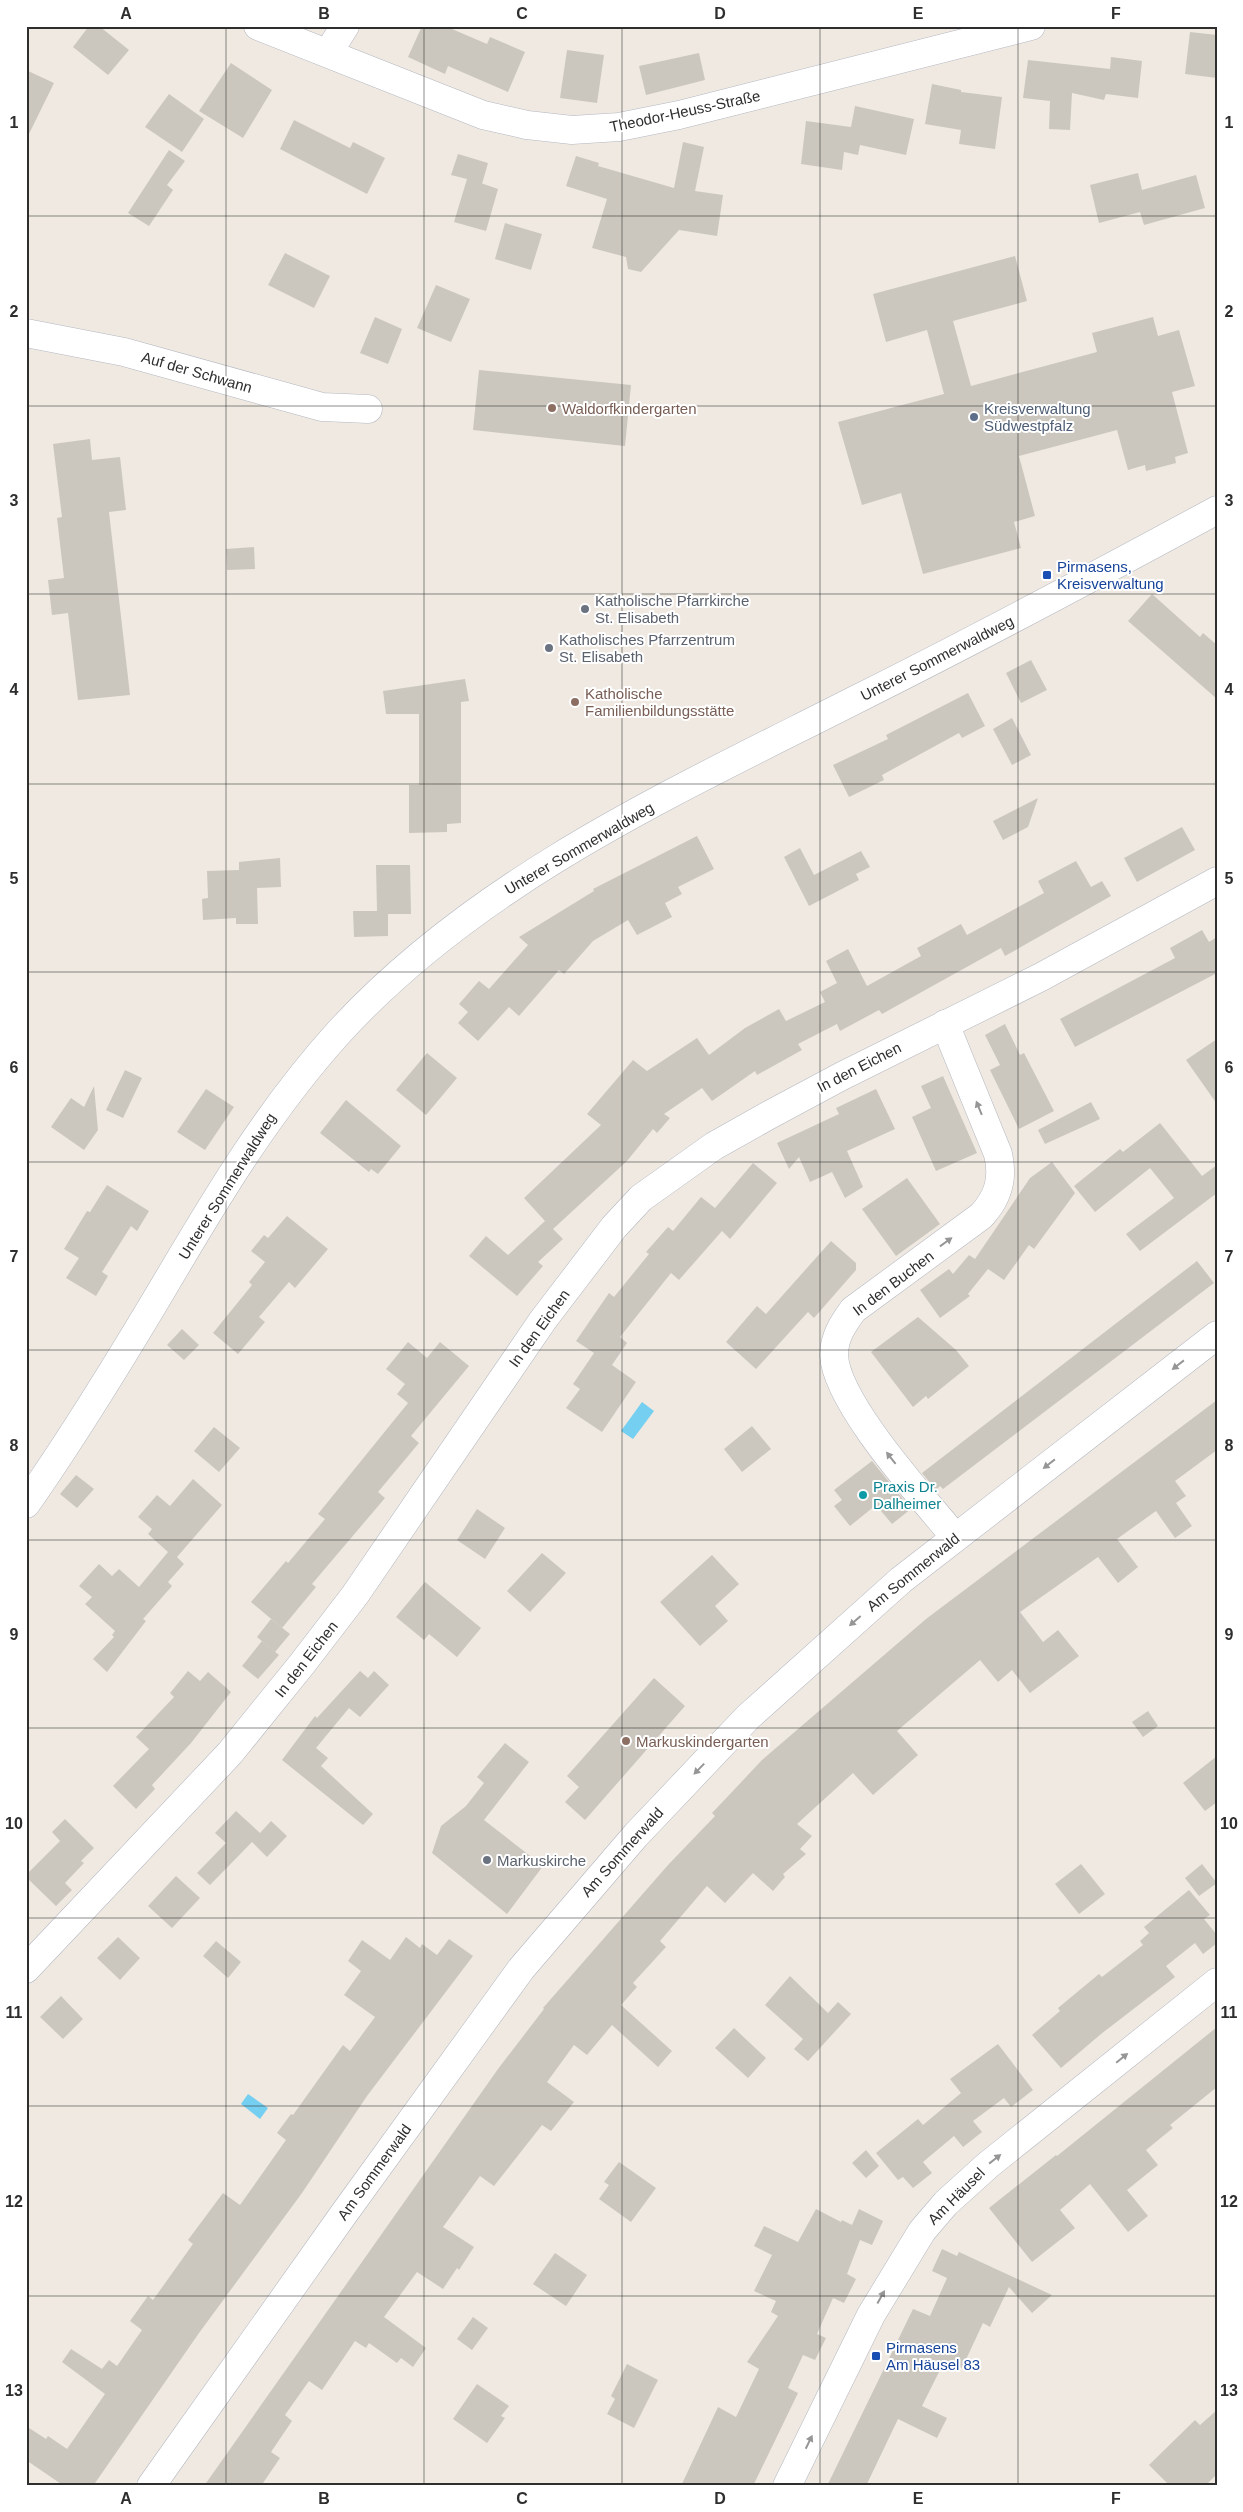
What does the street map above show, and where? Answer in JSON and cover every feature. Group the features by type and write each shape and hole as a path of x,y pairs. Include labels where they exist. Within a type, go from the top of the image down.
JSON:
{"street":[{"name":"Theodor-Heuss-Straße","path":"258,26 483,115 527,125 572,130 619,127 678,115 983,32 1031,26"},
{"path":"328,53 345,26"},
{"name":"Auf der Schwann","path":"26,333 133,354 322,407 368,409"},
{"name":"Unterer Sommerwaldweg","path":"26,1504 92,1407 229,1177 264,1124 342,1029 432,947 484,905 550,862 642,810 1091,579 1217,510"},
{"name":"In den Eichen","path":"26,1969 230,1753 302,1664 355,1595 544,1320 614,1227 641,1198 714,1146 762,1118 1041,977 1217,881"},
{"name":"In den Buchen","path":"945,1024 998,1154 1002,1170 1000,1185 990,1207 981,1216 853,1310 840,1329 834,1353 836,1371 845,1393 877,1440 955,1537"},
{"name":"Am Sommerwald","path":"151,2486 343,2214 521,1969 636,1835 748,1718 886,1593 955,1537 1217,1335"},
{"name":"Am Häusel","path":"787,2486 871,2315 922,2231 946,2203 988,2165 1217,1982"}],"water":[{"path":"642,1402 654,1411 633,1439 621,1431"},
{"path":"248,2094 268,2108 260,2119 241,2104"}],"building":[{"path":"89,26 99,26 129,50 108,75 73,47"},
{"path":"422,26 445,26 487,44 490,37 525,52 508,92 448,66 445,74 408,57"},
{"path":"1190,32 1217,35 1217,78 1185,74"},
{"path":"567,50 604,55 597,103 560,98"},
{"path":"699,53 705,80 646,95 639,66"},
{"path":"1111,57 1142,61 1138,98 1106,94 1104,100 1072,93 1070,130 1049,129 1050,101 1023,98 1028,60 1110,69"},
{"path":"231,63 272,90 243,138 199,111"},
{"path":"26,70 54,83 26,140"},
{"path":"932,84 961,90 961,92 1002,97 995,149 959,144 961,130 925,124"},
{"path":"169,94 204,119 182,152 145,127"},
{"path":"855,106 914,119 906,155 860,145 858,155 844,152 842,170 801,164 806,121 851,127"},
{"path":"294,120 350,148 353,142 385,158 367,194 280,149"},
{"path":"683,142 704,147 695,191 723,195 717,236 679,230 641,272 628,269 626,257 592,248 607,199 566,186 576,156 599,163 598,166 674,188"},
{"path":"169,150 185,161 167,185 173,190 149,226 128,213"},
{"path":"458,154 488,163 482,183 498,189 486,231 454,222 467,179 451,175"},
{"path":"1138,173 1142,190 1196,175 1205,208 1144,225 1140,212 1099,223 1090,185"},
{"path":"505,223 542,234 531,270 495,259"},
{"path":"285,253 330,276 314,308 268,285"},
{"name":"Kreisverwaltung Südwestpfalz","path":"1015,256 1027,301 953,321 971,386 1097,352 1092,333 1153,317 1158,336 1179,330 1195,386 1172,392 1188,453 1175,457 1176,463 1146,471 1145,465 1128,470 1117,430 1019,456 1035,516 1014,522 1021,548 923,574 901,493 862,505 838,422 944,394 927,330 886,342 873,294"},
{"path":"436,285 470,299 451,342 417,328"},
{"path":"375,317 402,329 388,364 360,353"},
{"name":"Waldorfkindergarten","path":"479,370 631,385 625,446 473,430"},
{"path":"90,439 92,460 120,457 126,510 109,512 130,695 78,700 68,613 52,615 48,580 64,578 57,518 62,517 53,444"},
{"path":"254,547 255,569 227,570 226,549"},
{"path":"1152,594 1200,637 1203,633 1217,645 1217,699 1128,621"},
{"path":"1031,660 1047,690 1021,703 1006,673"},
{"path":"465,679 469,701 461,702 461,823 447,824 447,832 409,833 409,785 419,785 419,714 386,714 383,691"},
{"path":"968,693 985,726 962,738 959,733 882,775 884,780 849,797 833,765 888,739 886,735"},
{"path":"1012,718 1031,755 1012,765 993,729"},
{"path":"1038,798 1028,827 1003,840 993,821"},
{"path":"1182,827 1195,850 1137,882 1124,858"},
{"path":"697,836 714,869 678,887 682,894 665,903 672,917 637,935 628,920 593,941 564,974 559,970 519,1016 509,1007 478,1041 458,1023 468,1012 459,1004 479,981 489,989 528,945 519,937 594,891 593,889"},
{"path":"800,848 814,875 861,851 870,867 856,874 859,880 809,906 784,857"},
{"path":"280,858 281,887 257,888 258,924 236,924 236,918 203,920 202,899 208,898 207,871 239,870 239,862"},
{"path":"1076,861 1091,887 1102,881 1111,896 1005,956 1001,948 882,1014 879,1010 840,1031 837,1024 798,1044 802,1050 757,1075 755,1071 712,1101 702,1088 664,1114 670,1118 657,1133 653,1129 627,1161 553,1229 563,1239 538,1262 543,1266 517,1296 469,1256 486,1236 508,1255 545,1221 524,1198 601,1125 587,1114 633,1060 647,1071 697,1038 709,1055 745,1028 779,1009 786,1021 825,1002 820,992 837,983 826,961 848,949 867,986 921,956 917,948 961,924 967,935 1044,893 1038,881"},
{"path":"376,865 410,865 411,914 388,914 388,936 354,937 353,911 377,911"},
{"path":"1202,930 1209,942 1217,937 1217,973 1075,1047 1060,1019 1175,958 1170,948"},
{"path":"1005,1024 1020,1055 1024,1053 1054,1111 1019,1129 990,1070 1000,1065 985,1035"},
{"path":"1217,1039 1217,1104 1186,1060"},
{"path":"427,1053 457,1078 426,1115 396,1090"},
{"path":"125,1070 142,1078 123,1118 106,1110"},
{"path":"943,1076 977,1153 936,1171 912,1117 931,1108 921,1086"},
{"path":"94,1086 98,1130 84,1150 51,1127 71,1098 84,1107"},
{"path":"206,1089 234,1107 205,1150 177,1132"},
{"path":"876,1089 895,1129 847,1151 863,1187 845,1198 832,1172 810,1182 799,1157 789,1169 777,1143 839,1114 836,1108"},
{"path":"346,1100 401,1146 378,1174 371,1169 369,1172 320,1133"},
{"path":"1091,1102 1100,1119 1045,1144 1038,1130"},
{"path":"1160,1123 1202,1176 1217,1165 1217,1193 1140,1251 1126,1234 1174,1198 1150,1168 1095,1212 1074,1186 1120,1149 1123,1152"},
{"path":"1052,1162 1075,1193 1034,1249 1029,1245 1004,1280 988,1269 968,1294 970,1296 940,1318 920,1290 949,1269 953,1274 969,1255 975,1259 1030,1178"},
{"path":"753,1163 777,1183 730,1239 722,1231 679,1280 671,1273 620,1337 627,1343 612,1365 636,1382 602,1432 566,1408 580,1389 573,1384 594,1353 576,1341 609,1293 614,1297 649,1254 646,1252 668,1227 673,1231 701,1197 715,1208"},
{"path":"907,1178 940,1224 896,1256 862,1209"},
{"path":"107,1185 149,1211 137,1231 131,1226 102,1272 108,1276 96,1296 66,1278 79,1258 64,1249 87,1211 90,1212"},
{"path":"287,1216 328,1249 295,1288 289,1282 259,1317 265,1322 238,1354 213,1333 252,1285 249,1282 265,1262 251,1251 264,1235 268,1238"},
{"path":"831,1241 856,1263 856,1270 814,1318 808,1312 756,1369 726,1342 757,1306 766,1314"},
{"path":"1197,1261 1214,1283 943,1489 940,1486 936,1490 922,1473"},
{"path":"918,1317 956,1350 969,1366 928,1399 926,1396 913,1407 871,1352"},
{"path":"182,1329 199,1345 184,1360 167,1345"},
{"path":"408,1342 427,1358 440,1342 469,1366 411,1436 419,1443 378,1492 385,1498 312,1584 316,1587 282,1628 251,1602 286,1561 288,1563 325,1519 318,1514 408,1403 397,1394 405,1384 386,1369"},
{"path":"1217,1400 1217,1450 1175,1481 1186,1496 1176,1503 1192,1526 1175,1538 1156,1511 1117,1539 1138,1567 1118,1583 1098,1557 1020,1612 1043,1642 1058,1630 1079,1656 1030,1693 1012,1670 998,1682 980,1660 897,1731 918,1755 873,1795 853,1773 797,1824 812,1836 800,1849 806,1854 783,1874 785,1877 773,1891 753,1873 725,1903 707,1886 660,1941 666,1947 633,1983 637,1987 621,2005 672,2051 658,2067 612,2025 587,2055 574,2045 547,2082 574,2102 551,2131 542,2125 494,2186 480,2176 443,2227 474,2247 459,2270 457,2268 443,2289 417,2272 384,2317 426,2348 413,2367 401,2358 397,2363 369,2343 366,2348 355,2341 322,2390 309,2381 285,2415 292,2421 271,2452 280,2458 261,2486 204,2486 543,2008 668,1865 715,1816 712,1813 762,1760 926,1619"},
{"path":"752,1426 771,1449 742,1472 724,1449"},
{"path":"214,1427 240,1448 219,1472 194,1451"},
{"name":"Praxis Dr. Dalheimer","path":"872,1461 911,1509 892,1524 876,1505 850,1526 834,1506 842,1500 834,1490"},
{"path":"76,1475 94,1489 77,1508 60,1494"},
{"path":"193,1479 222,1505 177,1557 184,1564 168,1582 172,1586 143,1619 146,1621 107,1672 93,1659 114,1637 112,1635 115,1631 85,1604 92,1597 79,1586 99,1564 112,1576 119,1569 139,1587 168,1552 148,1534 152,1529 138,1517 157,1495 170,1506"},
{"path":"477,1509 505,1528 485,1559 457,1540"},
{"path":"542,1553 566,1573 530,1612 507,1591"},
{"path":"712,1555 739,1584 715,1606 728,1621 700,1646 660,1602"},
{"path":"425,1582 481,1628 457,1657 429,1634 424,1640 396,1617"},
{"path":"271,1619 290,1634 275,1652 257,1637"},
{"path":"262,1641 279,1655 258,1679 242,1666"},
{"path":"188,1671 200,1681 208,1672 231,1692 191,1743 152,1785 155,1789 136,1809 113,1786 149,1749 136,1737 174,1697 170,1693"},
{"path":"360,1671 368,1678 374,1671 389,1685 360,1717 349,1708 316,1748 328,1758 321,1766 373,1814 363,1825 282,1760 315,1716 317,1718"},
{"name":"Markuskindergarten","path":"654,1678 685,1706 585,1820 565,1802 579,1787 567,1776"},
{"path":"1148,1711 1158,1726 1143,1737 1132,1722"},
{"name":"Markuskirche","path":"505,1743 529,1762 484,1820 543,1866 507,1914 432,1853 441,1826 466,1806 484,1783 477,1777"},
{"path":"1217,1756 1217,1802 1205,1811 1183,1783"},
{"path":"236,1811 260,1833 271,1821 287,1836 267,1857 252,1842 210,1885 197,1873 226,1843 215,1833"},
{"path":"65,1819 94,1848 81,1861 84,1863 65,1883 72,1890 56,1906 26,1875 60,1841 52,1832"},
{"path":"1081,1864 1105,1894 1079,1914 1055,1884"},
{"path":"1202,1864 1217,1883 1199,1896 1185,1878"},
{"path":"176,1876 200,1898 172,1928 148,1906"},
{"path":"1189,1890 1210,1915 1204,1919 1217,1935 1217,1943 1203,1954 1195,1943 1166,1966 1175,1977 1101,2034 1061,2068 1032,2035 1060,2011 1058,2008 1099,1974 1102,1977 1143,1945 1140,1941 1149,1933 1144,1927"},
{"path":"118,1937 140,1958 120,1980 97,1958"},
{"path":"406,1937 420,1948 422,1944 437,1955 449,1939 473,1956 367,2096 302,2193 199,2333 93,2486 64,2486 26,2460 26,2426 46,2439 48,2436 67,2449 105,2394 62,2362 71,2349 102,2369 109,2360 117,2366 142,2330 130,2321 148,2296 153,2300 193,2244 188,2240 223,2193 240,2205 286,2140 277,2133 291,2114 293,2115 343,2045 350,2051 375,2017 344,1995 361,1971 348,1961 362,1940 390,1960"},
{"path":"216,1941 241,1962 228,1978 203,1956"},
{"path":"790,1976 828,2013 838,2002 851,2014 808,2061 794,2049 803,2039 765,2005"},
{"path":"61,1996 83,2019 63,2039 40,2017"},
{"path":"1217,2027 1217,2087 1170,2125 1173,2128 1146,2150 1158,2165 1127,2190 1148,2216 1128,2232 1090,2184 1060,2210 1075,2228 1032,2262 989,2208 1057,2156"},
{"path":"734,2028 766,2058 748,2078 715,2048"},
{"path":"998,2044 1033,2090 1011,2107 1004,2098 973,2121 982,2132 963,2147 954,2136 923,2162 932,2173 913,2188 903,2177 898,2180 876,2153 918,2119 923,2125 961,2093 950,2079"},
{"path":"866,2150 879,2166 866,2178 852,2163"},
{"path":"619,2162 656,2188 631,2222 599,2199 609,2185 604,2182"},
{"path":"816,2209 841,2222 842,2220 852,2225 859,2209 883,2221 872,2245 860,2240 847,2274 856,2279 844,2303 833,2298 817,2334 826,2338 815,2360 803,2355 788,2388 798,2393 753,2486 681,2486 718,2407 736,2417 759,2369 747,2362 778,2316 771,2312 776,2301 754,2291 772,2255 754,2246 764,2226 798,2242"},
{"path":"942,2249 957,2256 959,2252 1052,2295 1032,2313 1009,2287 990,2327 983,2323 962,2368 945,2360 922,2406 947,2418 937,2438 898,2419 866,2486 827,2486 913,2309 930,2316 947,2278 932,2271"},
{"path":"555,2253 587,2275 566,2306 533,2284"},
{"path":"473,2317 488,2328 472,2350 457,2339"},
{"path":"627,2364 658,2380 634,2428 607,2414 615,2399 611,2396"},
{"path":"477,2384 509,2406 501,2416 505,2418 487,2443 453,2419"},
{"path":"1217,2410 1217,2474 1205,2486 1170,2486 1149,2465 1195,2420 1200,2425"}],"place":[{"name":"Waldorfkindergarten","path":"552,408"},
{"name":"Kreisverwaltung Südwestpfalz","path":"974,417"},
{"name":"Pirmasens, Kreisverwaltung","path":"1047,575"},
{"name":"Katholische Pfarrkirche St. Elisabeth","path":"585,609"},
{"name":"Katholisches Pfarrzentrum St. Elisabeth","path":"549,648"},
{"name":"Katholische Familienbildungsstätte","path":"575,702"},
{"name":"Praxis Dr. Dalheimer","path":"863,1495"},
{"name":"Markuskindergarten","path":"626,1741"},
{"name":"Markuskirche","path":"487,1860"},
{"name":"Pirmasens Am Häusel 83","path":"876,2356"}]}
